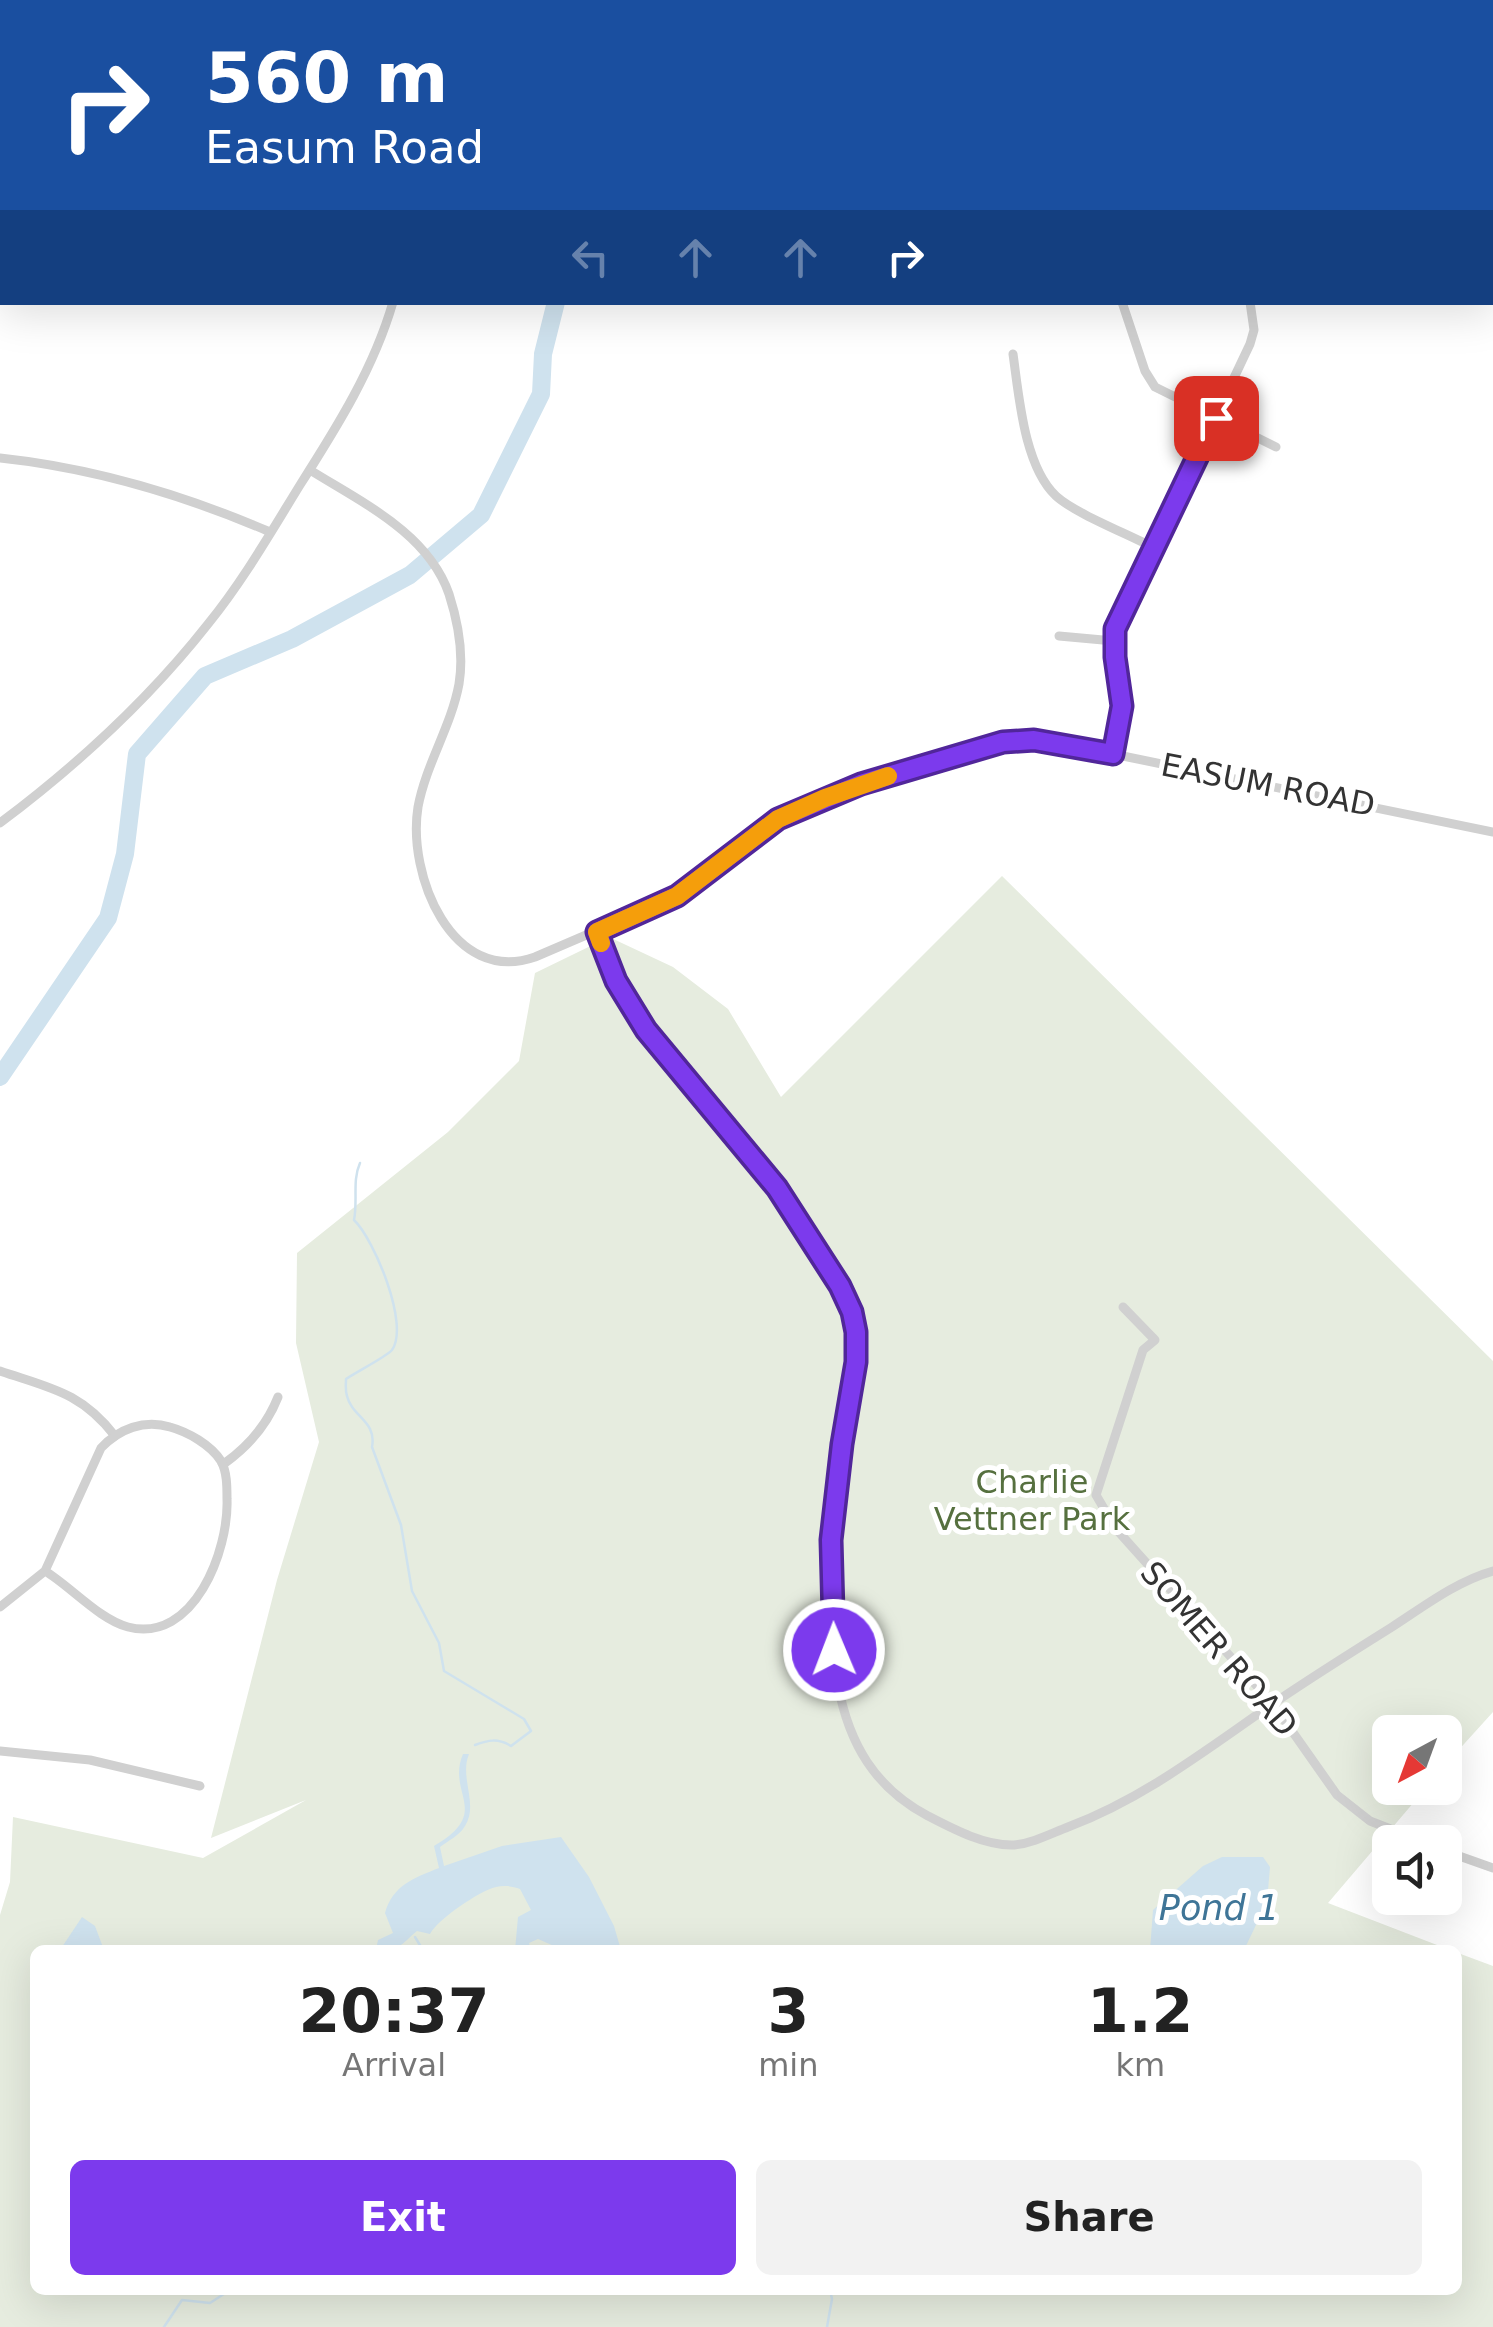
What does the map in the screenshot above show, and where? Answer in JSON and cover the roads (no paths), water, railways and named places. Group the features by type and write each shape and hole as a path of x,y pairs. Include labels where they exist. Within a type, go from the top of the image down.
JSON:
{"street":[{"path":"0,824 53,782 164,676 226,601 358,388 392,305"},
{"path":"1123,305 1145,371 1155,387 1276,447"},
{"path":"1113,754 1122,706 1115,629 1253,336 1250,305"},
{"path":"1013,354 1032,456 1048,487 1062,500 1154,548"},
{"path":"0,458 66,466 128,481 270,532"},
{"name":"EASUM ROAD","path":"310,470 396,526 424,552 436,566 456,620 461,666 454,703 423,786 417,820 420,858 435,904 460,944 492,962 525,961 677,896 778,819 861,784 1003,742 1034,740 1113,754 1493,832"},
{"path":"1060,636 1114,641"},
{"path":"597,932 616,981 646,1030 669,1062 755,1158 788,1203 852,1312 856,1362 831,1540 834,1650 839,1690 850,1725 877,1779 899,1800 950,1828 1011,1845 1030,1842 1082,1822 1137,1796 1432,1601 1493,1571"},
{"name":"SOMER ROAD","path":"1123,1307 1154,1340 1143,1350 1096,1495 1116,1530 1273,1704 1344,1802 1380,1825"},
{"path":"0,1371 68,1393 92,1409 114,1436"},
{"path":"222,1463 252,1441 278,1397"},
{"path":"0,1606 45,1571 101,1448 114,1436 137,1426 171,1427 199,1441 222,1463 228,1514 221,1554 206,1584 170,1621 140,1628 118,1623 45,1571"},
{"path":"0,1750 90,1760 200,1786"},
{"path":"1462,1856 1493,1868"}],"water":[{"path":"463,1754 469,1754 469,1818 460,1832 440,1847 444,1866 502,1846 561,1837 589,1877 620,1945 552,1945 538,1939 530,1945 515,1945 518,1917 531,1910 520,1889 505,1886 469,1900 430,1934 417,1931 400,1945 377,1945 378,1940 393,1933 385,1913 393,1896 413,1879 439,1868 434,1846 461,1823 465,1812 459,1768"},
{"name":"Pond 1","path":"1222,1857 1263,1857 1270,1867 1267,1902 1246,1945 1150,1945 1153,1910 1203,1866"},
{"path":"82,1917 95,1926 102,1945 63,1945"}],"waterway":[{"path":"0,1077 108,918 125,854 137,754 205,676 292,639 410,575 481,515 541,394 543,354 555,305"},
{"path":"360,1163 354,1220 380,1263 393,1303 396,1338 389,1353 346,1379 346,1394 371,1431 372,1447 401,1525 412,1591 439,1643 444,1671 524,1719 531,1731 511,1746 493,1741 475,1745"},
{"path":"415,1937 420,1945"},
{"path":"164,2327 182,2300 210,2303 222,2295"},
{"path":"827,2327 831,2295"}],"park label":[{"name":"Charlie Vettner Park","path":"1032,1500"}]}
